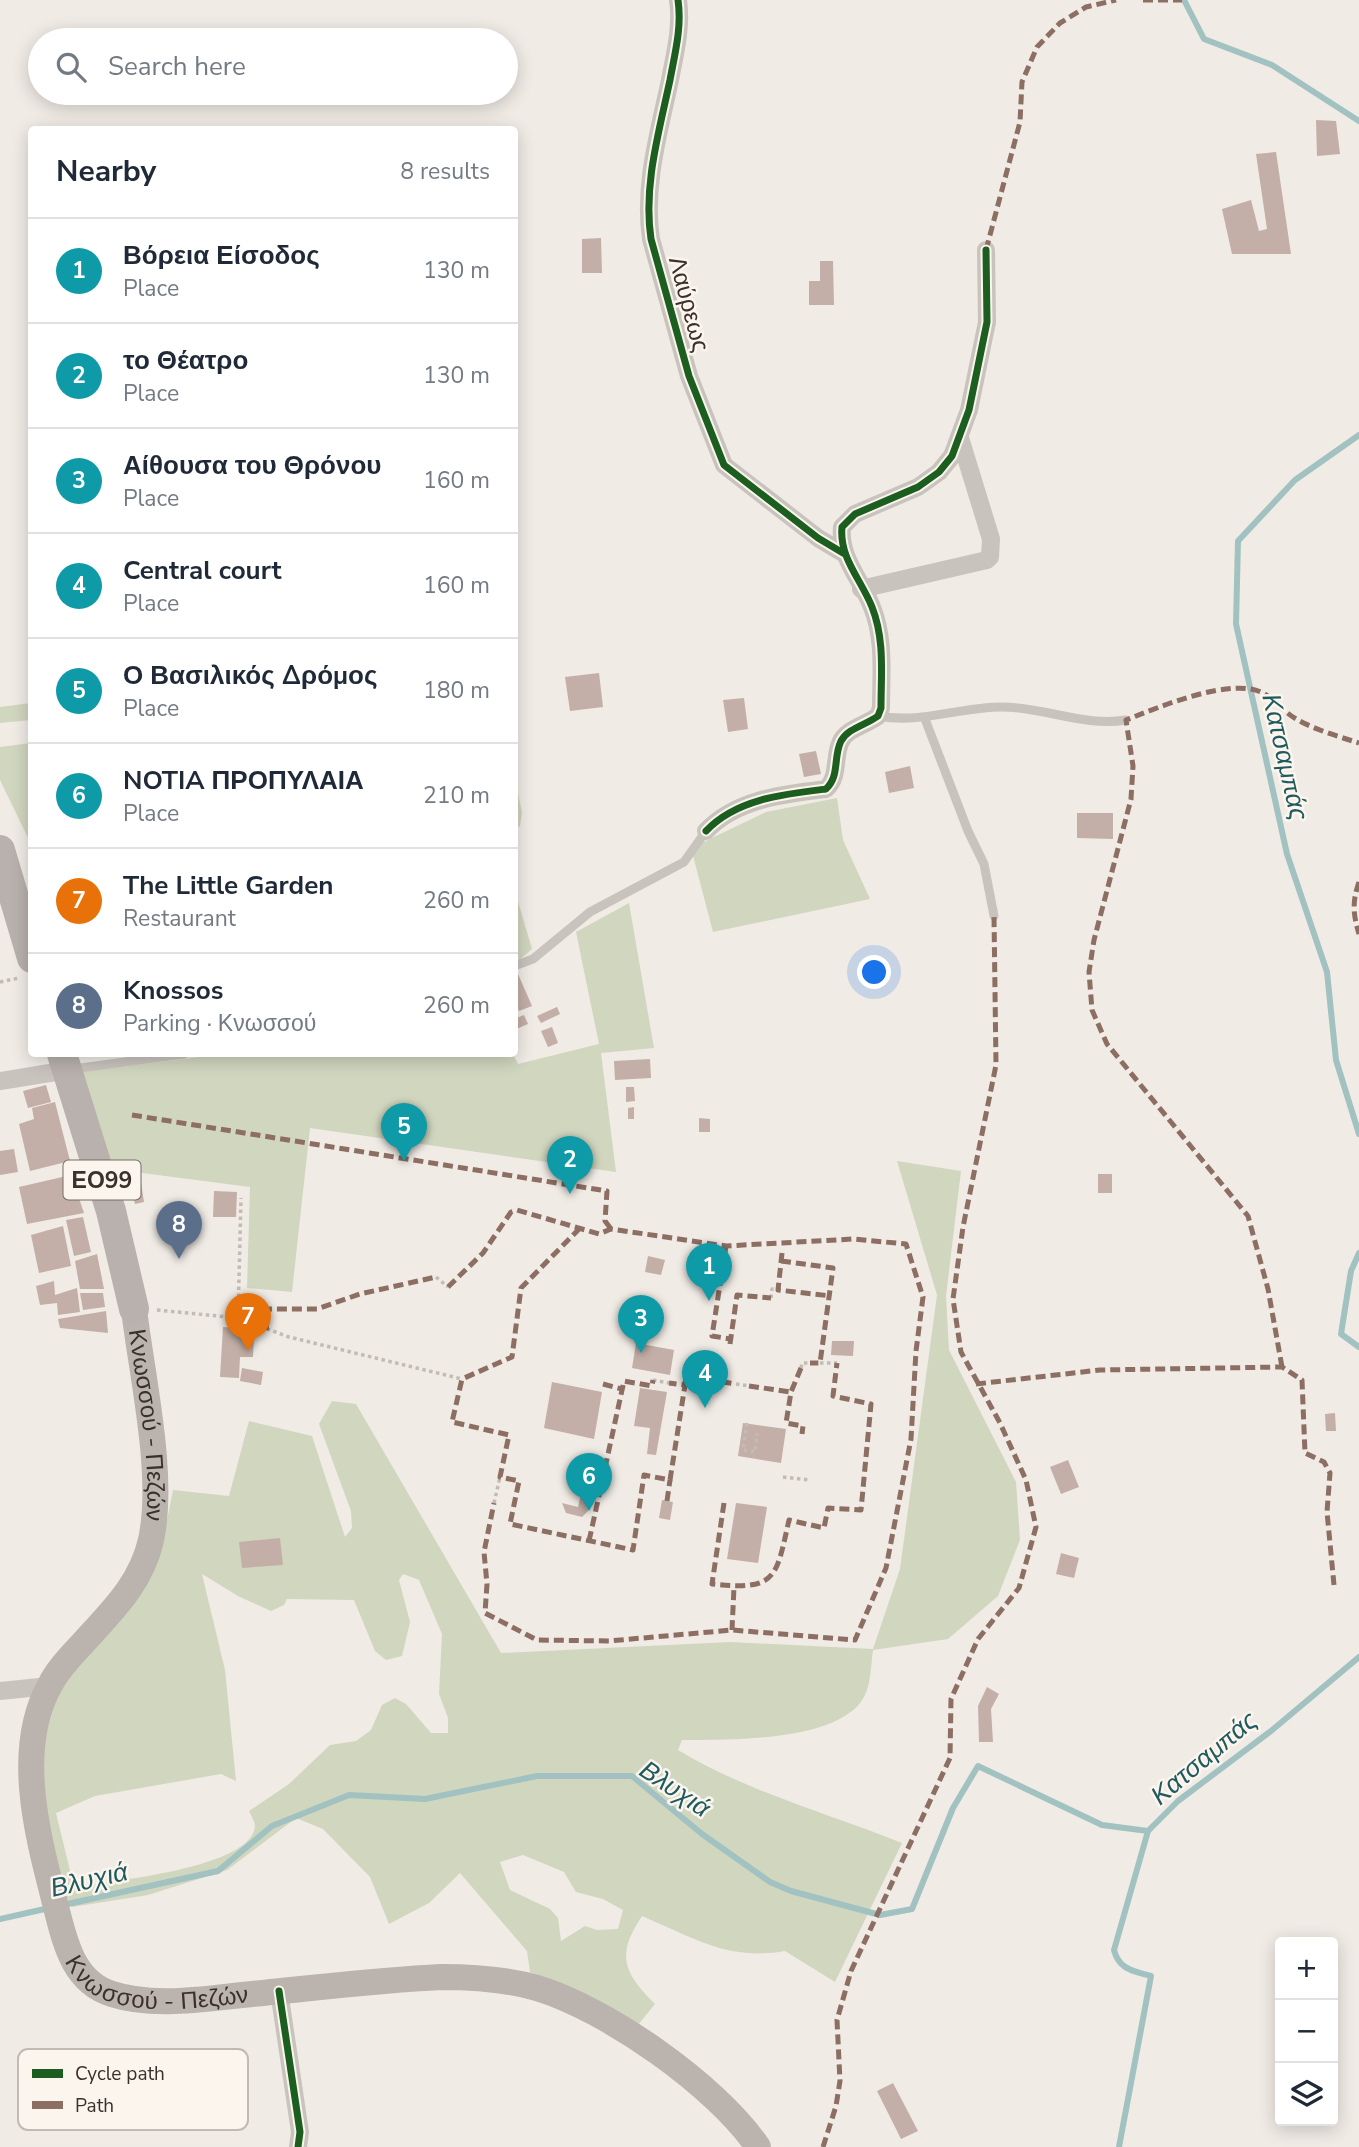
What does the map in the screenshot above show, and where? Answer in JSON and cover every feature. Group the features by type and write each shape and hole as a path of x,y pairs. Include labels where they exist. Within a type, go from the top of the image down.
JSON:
{"main road":[{"path":"0,850 26,968"},
{"name":"ΕΟ99","path":"65,1062 111,1211 134,1309"},
{"name":"Κνωσσού - Πεζών","path":"134,1309 156,1491 151,1540 145,1561 126,1596 49,1686 36,1722 33,1753 36,1814 56,1908 69,1952 79,1971 92,1983 112,1994 175,2000 441,1977 492,1980 546,1991 618,2027 691,2079 725,2107 758,2147"}],"street":[{"name":"Λαύρεως","path":"678,0 678,36 655,152 650,229 689,376 708,430 727,469 818,538 843,553"},
{"path":"706,831 725,815 756,801 826,789 835,776 841,740 855,728 878,716 881,708 881,640 871,604 843,553 842,527 855,514 918,486 939,472 952,456 960,438 987,322 986,250"},
{"path":"861,589 987,560 990,556 991,539 960,438"},
{"path":"0,1082 65,1062"},
{"path":"0,1691 49,1686"},
{"path":"279,1991 300,2132 298,2147"}],"lane":[{"path":"878,716 902,720 925,719 1001,707 1097,722 1126,720"},
{"path":"925,719 968,831 985,864 994,916"},
{"path":"518,964 533,958 590,912 684,862 706,831"},
{"path":"65,1062 139,1057"}],"path":[{"path":"0,982 26,968"},
{"path":"238,1318 241,1198"},
{"path":"436,1277 448,1287"},
{"path":"771,1298 772,1289 778,1290"},
{"path":"134,1309 238,1318 289,1337 461,1379"},
{"path":"801,1368 802,1363 810,1363"},
{"path":"820,1363 836,1363"},
{"path":"653,1380 669,1382"},
{"path":"736,1384 749,1386"},
{"path":"747,1423 743,1450 755,1452 757,1433"},
{"path":"602,1482 605,1468"},
{"path":"494,1503 500,1477"},
{"path":"783,1477 810,1480"}],"green space":[{"path":"28,703 28,720 0,723 0,707"},
{"path":"28,744 28,838 0,780 0,747"},
{"path":"518,793 522,813 518,827"},
{"path":"837,798 843,840 870,899 713,932 691,848 766,812"},
{"path":"518,902 532,949 519,960 518,956"},
{"path":"629,903 654,1048 601,1053 616,1172 310,1128 292,1292 247,1288 250,1187 104,1168 82,1072 199,1057 514,1057 518,1064 599,1044 576,932"},
{"path":"897,1161 961,1171 946,1296 949,1350 1016,1482 1020,1540 998,1596 948,1639 873,1650 864,1697 851,1712 832,1723 781,1735 726,1740 682,1740 678,1750 760,1790 902,1843 835,1982 785,1951 746,1953 728,1950 712,1946 642,1916 629,1942 627,1963 636,1982 655,2004 638,2025 530,1972 527,1951 460,1873 429,1903 389,1924 370,1877 323,1829 296,1818 227,1870 148,1895 72,1907 62,1891 50,1835 43,1743 49,1710 79,1660 162,1545 173,1490 229,1496 249,1421 312,1436 345,1537 352,1528 351,1511 319,1424 332,1401 356,1404 501,1653 730,1642 873,1649 900,1569 937,1295","holes":["202,1574 238,1596 271,1611 284,1605 287,1599 354,1600 375,1651 386,1660 402,1656 410,1622 399,1580 403,1574 419,1580 442,1634 439,1694 448,1718 448,1733 431,1733 406,1704 395,1698 382,1705 371,1730 356,1741 330,1745 289,1784 249,1811 255,1826 248,1841 230,1853 176,1870 74,1887 56,1813 95,1796 221,1774 236,1781 225,1670","523,1855 564,1872 576,1892 603,1899 623,1910 618,1929 597,1930 585,1926 561,1941 558,1918 550,1909 510,1890 500,1862"]}],"building":[{"path":"1316,120 1336,121 1340,154 1317,156"},
{"path":"1276,152 1291,254 1232,254 1222,209 1251,200 1259,231 1267,229 1256,154"},
{"path":"601,238 602,273 582,273 582,239"},
{"path":"820,261 833,261 834,305 809,305 809,281 820,281"},
{"path":"599,673 603,707 570,711 565,677"},
{"path":"744,698 748,729 728,732 723,700"},
{"path":"816,751 821,774 804,777 799,754"},
{"path":"910,766 914,788 889,793 885,772"},
{"path":"1077,813 1113,813 1113,839 1077,838"},
{"path":"518,974 532,1006 519,1011 518,1009"},
{"path":"557,1007 560,1014 541,1023 537,1016"},
{"path":"524,1015 528,1024 518,1028 518,1017"},
{"path":"552,1027 558,1043 548,1047 541,1031"},
{"path":"650,1059 651,1078 615,1080 614,1061"},
{"path":"46,1085 51,1102 28,1108 23,1091"},
{"path":"626,1087 634,1087 635,1101 626,1102"},
{"path":"55,1102 70,1161 30,1171 19,1124 34,1119 32,1108"},
{"path":"634,1107 634,1119 628,1119 628,1108"},
{"path":"699,1118 710,1119 710,1132 699,1132"},
{"path":"14,1149 18,1172 0,1175 0,1151"},
{"path":"1098,1174 1112,1174 1112,1193 1098,1193"},
{"path":"71,1175 84,1213 27,1224 19,1187"},
{"path":"141,1183 144,1202 135,1204 131,1185"},
{"path":"214,1191 237,1192 236,1217 213,1217"},
{"path":"83,1217 91,1252 74,1256 66,1220"},
{"path":"63,1226 71,1266 39,1273 31,1235"},
{"path":"97,1254 104,1289 80,1289 75,1261"},
{"path":"648,1256 665,1260 661,1275 645,1272"},
{"path":"709,1272 717,1273 714,1290 707,1289"},
{"path":"54,1281 55,1295 77,1288 80,1312 58,1315 57,1303 40,1305 36,1286"},
{"path":"80,1293 103,1293 105,1307 83,1310"},
{"path":"106,1311 108,1333 60,1328 58,1319"},
{"path":"223,1327 241,1328 241,1334 254,1335 253,1357 240,1357 239,1378 220,1377"},
{"path":"832,1341 854,1341 853,1356 831,1355"},
{"path":"636,1343 674,1350 670,1375 632,1368"},
{"path":"242,1368 263,1372 261,1385 240,1381"},
{"path":"552,1382 602,1392 594,1439 544,1428"},
{"path":"640,1388 667,1392 656,1455 647,1454 650,1428 634,1426"},
{"path":"1335,1413 1336,1431 1326,1431 1325,1414"},
{"path":"743,1423 786,1429 781,1463 738,1456"},
{"path":"1068,1460 1079,1487 1061,1494 1050,1467"},
{"path":"582,1490 593,1492 588,1511 582,1517 566,1513 562,1503 578,1507"},
{"path":"662,1500 673,1502 670,1520 659,1518"},
{"path":"736,1503 767,1507 758,1563 727,1559"},
{"path":"280,1538 283,1565 242,1568 239,1542"},
{"path":"1061,1553 1079,1558 1074,1578 1056,1574"},
{"path":"987,1687 999,1694 991,1709 993,1742 979,1742 978,1706"},
{"path":"893,2083 918,2131 901,2139 877,2091"}],"waterway":[{"name":"Κατσαμπάς","path":"1184,0 1204,39 1272,65 1359,121"},
{"name":"Κατσαμπάς","path":"1359,435 1295,480 1238,541 1236,624 1287,854 1327,972 1336,1060 1359,1134"},
{"name":"Κατσαμπάς","path":"1359,1253 1351,1271 1341,1334 1359,1347"},
{"name":"Κατσαμπάς","path":"1119,2147 1151,1976 1123,1966 1114,1950 1148,1831 1178,1801 1271,1731 1359,1657"},
{"name":"Βλυχιά","path":"63,1905 218,1871 272,1826 349,1795 425,1799 537,1776 632,1776 702,1834 770,1882 791,1891 880,1915 912,1909 953,1808 978,1766 1102,1825 1148,1831"},
{"name":"Βλυχιά","path":"0,1919 49,1908"}],"marked path":[{"path":"986,250 1020,122 1022,82 1037,47 1060,23 1086,7 1116,0"},
{"path":"1143,0 1182,0"},
{"path":"1282,1367 1268,1289 1248,1216 1107,1044 1092,1010 1089,972 1094,940 1131,799 1133,766 1126,720 1194,696 1232,688 1249,689 1267,695 1300,721 1359,743"},
{"path":"1359,882 1354,908 1359,934"},
{"path":"823,2147 836,2106 840,2081 837,2020 851,1971 950,1758 951,1699 978,1639 1019,1588 1036,1527 1026,1480 1000,1423 961,1352 953,1299 963,1227 996,1065 994,916"},
{"path":"132,1115 607,1191 605,1221 611,1229"},
{"path":"448,1287 483,1253 511,1212 517,1210 599,1234 611,1229 726,1246 853,1239 906,1244 923,1297 916,1351 911,1439 886,1568 855,1640 732,1630 609,1641 537,1640 485,1613 487,1584 484,1552 494,1503"},
{"path":"580,1228 521,1288 512,1357 462,1379 452,1422 509,1435 500,1477 519,1481 510,1524 633,1550 644,1475 670,1480 685,1385 669,1383"},
{"path":"726,1246 712,1336 731,1339"},
{"path":"782,1253 778,1290 831,1296"},
{"path":"781,1261 833,1268 820,1363 810,1363"},
{"path":"266,1330 268,1309 317,1309 360,1294 436,1277"},
{"path":"730,1344 737,1295 771,1298"},
{"path":"724,1503 712,1584 733,1586 762,1582 770,1576 781,1555 789,1520 824,1528 828,1508 861,1510 871,1404 833,1396 837,1363"},
{"path":"976,1384 1100,1370 1282,1367 1302,1380 1305,1453 1324,1462 1330,1473 1327,1512 1334,1585"},
{"path":"801,1368 791,1392 786,1423 803,1426 802,1434"},
{"path":"685,1385 686,1376 736,1384"},
{"path":"605,1468 624,1381 652,1386 653,1380"},
{"path":"603,1384 622,1389"},
{"path":"749,1386 791,1392"},
{"path":"667,1501 670,1480"},
{"path":"589,1541 602,1482"},
{"path":"732,1630 734,1587"}],"cycle path":[{"path":"678,0 677,40 653,159 649,219 651,239 689,376 724,465 818,538 843,553"},
{"path":"706,831 718,820 746,805 777,796 826,789 835,772 841,741 853,730 878,716 881,708 882,670 879,632 872,607 847,559 842,527 855,514 918,487 939,472 952,456 969,410 987,322 986,250"},
{"path":"279,1991 300,2132 298,2147"}],"place":[{"name":"Ο Βασιλικός Δρόμος","path":"404,1161"},
{"name":"το Θέατρο","path":"570,1194"},
{"name":"Knossos","path":"179,1259"},
{"name":"Βόρεια Είσοδος","path":"709,1301"},
{"name":"The Little Garden","path":"248,1351"},
{"name":"Αίθουσα του Θρόνου","path":"641,1353"},
{"name":"Central court","path":"705,1408"},
{"name":"NOTIA ΠΡΟΠΥΛΑΙΑ","path":"589,1511"}]}
